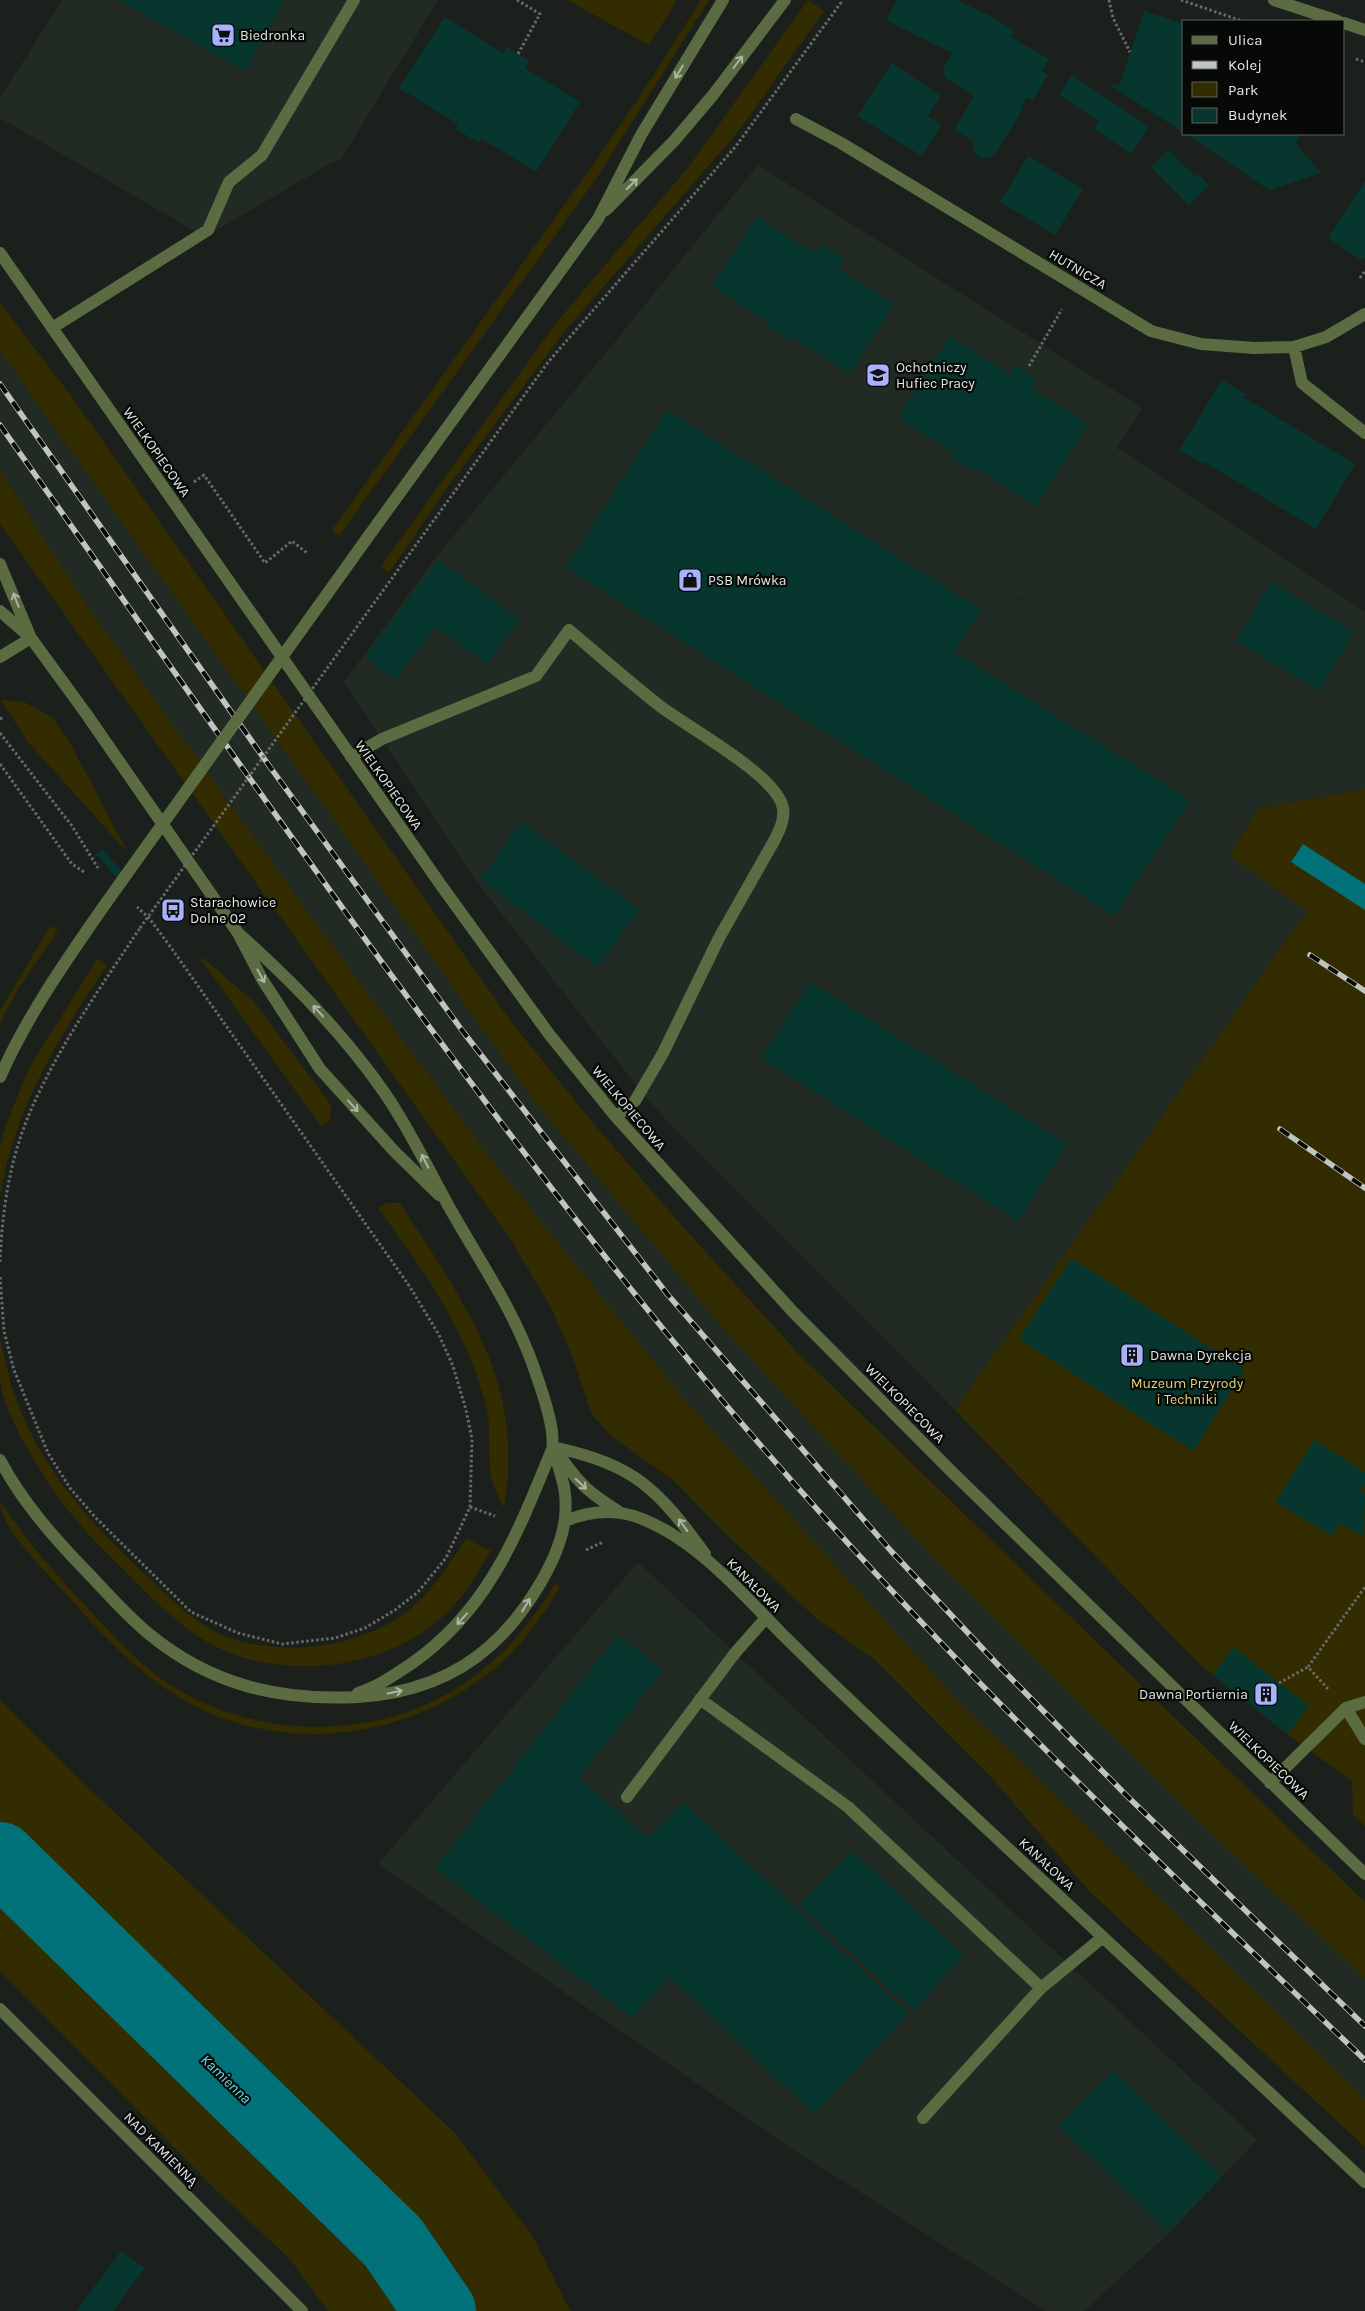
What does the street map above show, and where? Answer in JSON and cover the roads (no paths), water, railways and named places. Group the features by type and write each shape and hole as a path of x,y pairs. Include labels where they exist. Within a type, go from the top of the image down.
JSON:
{"street":[{"path":"52,328 208,230 229,182 262,155 354,0"},
{"path":"598,219 641,135 722,0"},
{"path":"0,1077 36,1008 106,903 598,219 697,115 784,0"},
{"path":"1274,0 1335,20"},
{"path":"1345,23 1365,30"},
{"name":"HUTNICZA","path":"796,119 841,143 1152,331 1201,344 1254,348 1294,347 1326,337 1365,314"},
{"name":"WIELKOPIECOWA","path":"0,253 351,757 549,1034 616,1118 794,1313 1270,1783 1365,1874"},
{"path":"1294,347 1302,383 1365,433"},
{"path":"0,564 31,638 238,933 262,978 320,1069 388,1144 448,1204"},
{"path":"0,611 31,638"},
{"path":"351,757 382,739 536,676 569,630 661,707 753,770 770,786 783,807 782,824 719,938 663,1053 635,1101 616,1118"},
{"path":"0,657 31,638"},
{"path":"0,1460 22,1499 48,1532 127,1614 151,1636 205,1671 236,1684 274,1694 311,1698 377,1696 421,1686 453,1672 482,1653 501,1636 522,1612 549,1563 565,1520 566,1487 553,1447 546,1404 527,1351 492,1279 448,1204 411,1134 383,1091 329,1022 281,972 238,933"},
{"path":"346,1697 386,1681 440,1642 478,1601 510,1546 553,1447"},
{"name":"KANAŁOWA","path":"553,1447 577,1482 594,1496 619,1511 642,1517 675,1536 712,1564 817,1670 1365,2182"},
{"name":"KANAŁOWA","path":"553,1447 588,1455 623,1469 656,1493 679,1518 712,1564"},
{"name":"KANAŁOWA","path":"565,1520 584,1513 619,1511"},
{"path":"627,1797 735,1653 766,1618"},
{"path":"700,1699 848,1807 1041,1988"},
{"path":"1270,1783 1346,1708 1365,1702"},
{"path":"1346,1708 1365,1739"},
{"path":"923,2118 1041,1988 1103,1937"},
{"name":"NAD KAMIENNĄ","path":"0,2009 302,2311"}],"water":[{"path":"1303,844 1365,884 1365,910 1291,862"}],"waterway":[{"name":"Kamienna","path":"0,1858 393,2242 440,2311"}],"railway":[{"path":"0,384 270,767 464,1033 668,1295 891,1551 999,1666 1127,1796 1365,2026"},
{"path":"0,425 262,796 440,1042 625,1282 721,1399 796,1486 953,1656 1116,1820 1365,2060"},
{"path":"1310,955 1365,991"},
{"path":"1280,1129 1365,1188"}],"place":[{"name":"Biedronka","path":"223,35"},
{"name":"Ochotniczy Hufiec Pracy","path":"878,375"},
{"name":"PSB Mrówka","path":"690,580"},
{"name":"Starachowice Dolne 02","path":"173,910"},
{"name":"Dawna Dyrekcja","path":"1132,1355"},
{"name":"Dawna Portiernia","path":"1266,1694"}],"park label":[{"name":"Muzeum Przyrody i Techniki","path":"1187,1392"}]}
